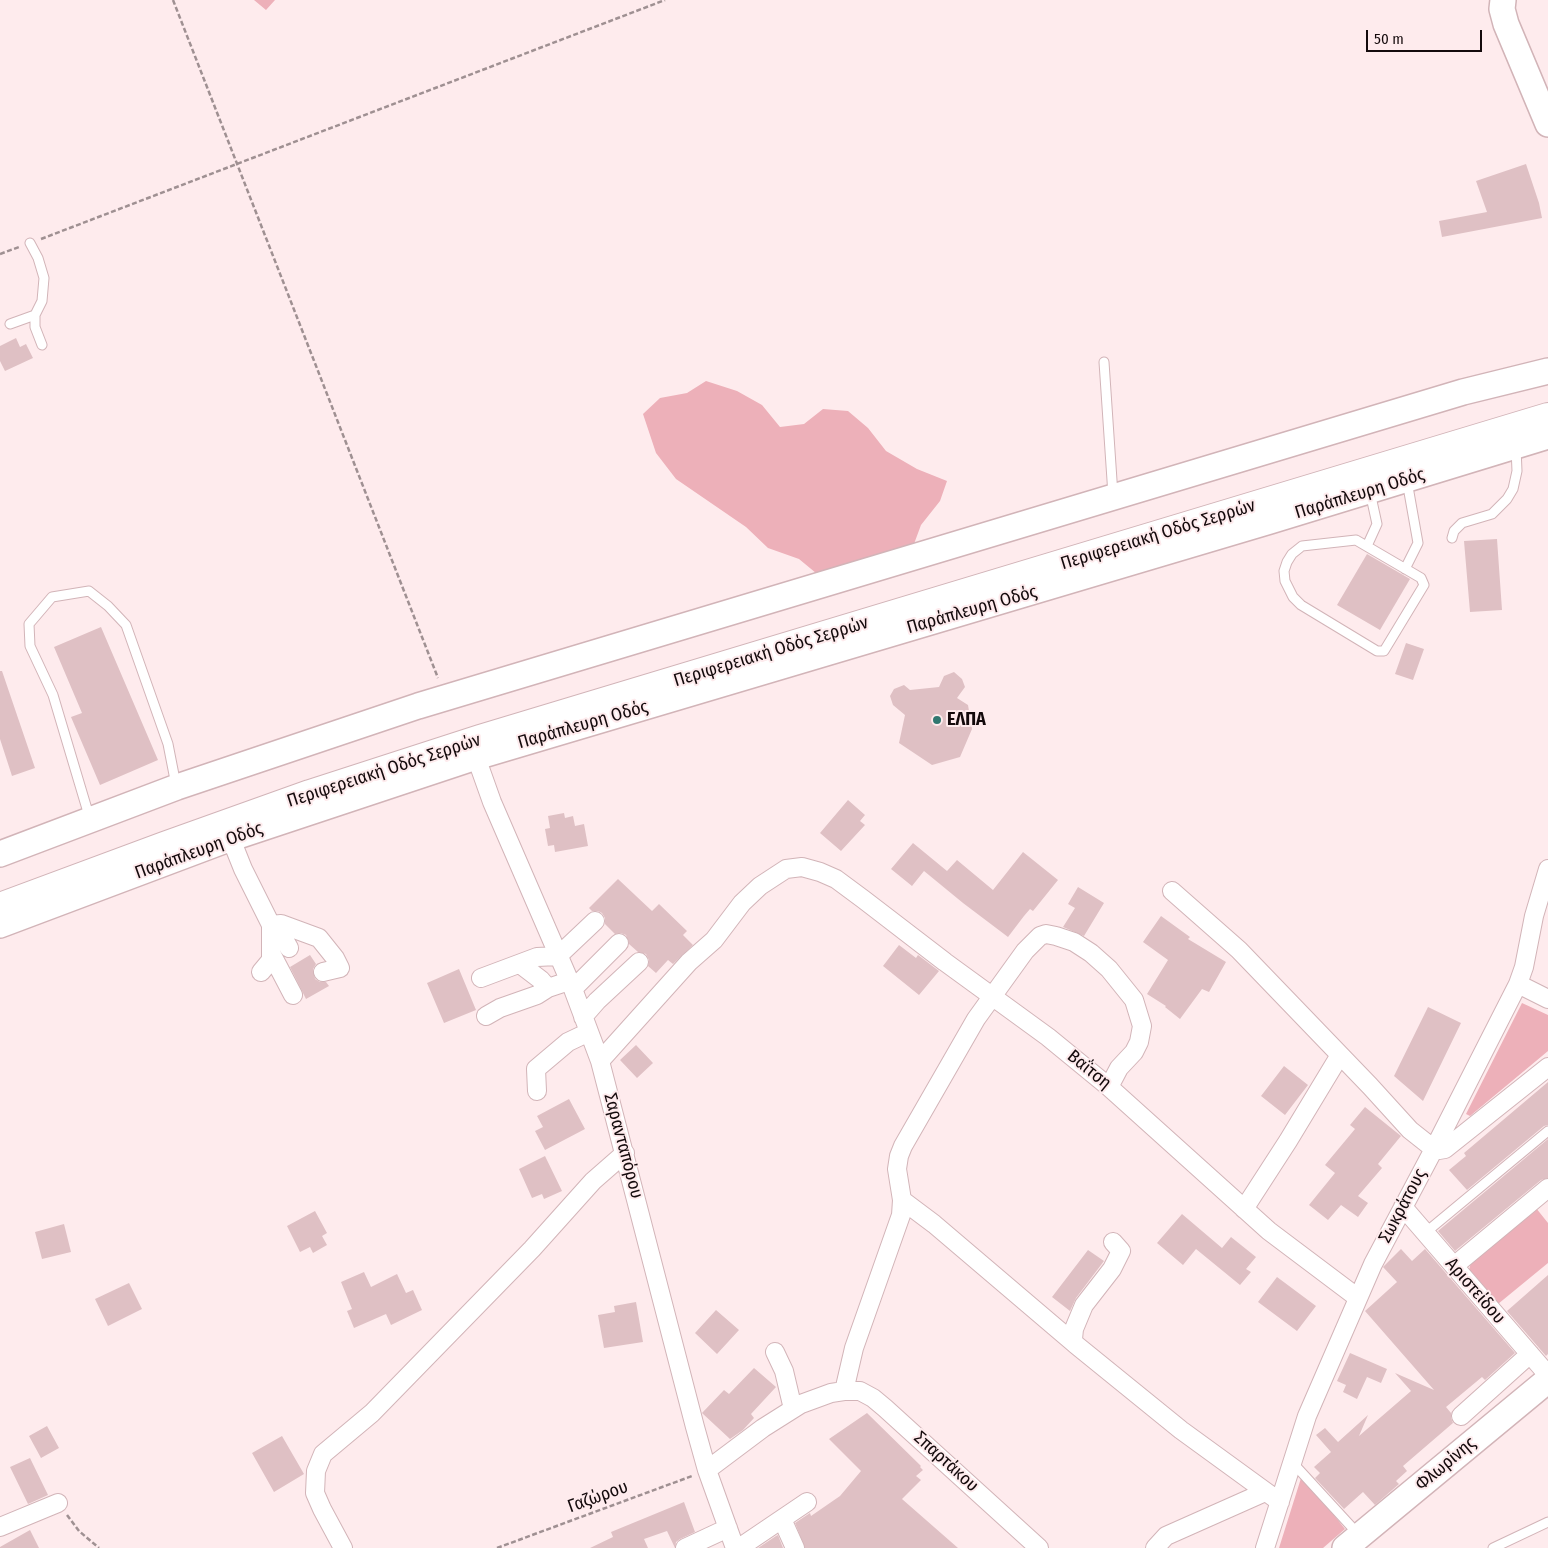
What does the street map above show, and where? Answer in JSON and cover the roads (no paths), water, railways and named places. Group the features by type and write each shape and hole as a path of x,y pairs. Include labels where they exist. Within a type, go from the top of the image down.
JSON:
{"main road":[{"name":"Περιφερειακή Οδός Σερρών","path":"0,907 173,842 310,794 480,739 1548,417"}],"street":[{"path":"1503,0 1502,9 1506,24 1548,124"},
{"path":"0,854 177,787 446,698 1470,390 1548,371"},
{"name":"Παράπλευρη Οδός","path":"0,925 231,839 476,756 1059,584 1548,436"},
{"name":"Σαρανταπόρου","path":"476,756 492,802 571,985 600,1061 707,1470 735,1548"},
{"path":"231,839 250,885 290,948"},
{"name":"Βαΐτση","path":"600,1061 689,962 708,946 742,903 760,886 786,869 802,867 820,872 863,898 945,962 1048,1037 1109,1087 1269,1231 1358,1298"},
{"name":"Σωκράτους","path":"1265,1548 1310,1408 1358,1298 1385,1239 1434,1149 1518,984 1524,967 1534,916 1548,869"},
{"path":"1172,891 1239,950 1410,1130 1434,1149 1445,1149 1548,1067"},
{"path":"482,978 537,957 558,956 595,921"},
{"path":"274,925 281,924 319,938 335,958 340,968 323,972"},
{"path":"262,972 271,960 274,925"},
{"path":"707,1470 793,1409 814,1398 844,1391 854,1348 898,1225 902,1200 897,1169 903,1146 966,1036 992,996 1024,950 1040,936 1046,934 1074,942 1091,953 1109,969 1134,1000 1142,1026 1139,1042 1134,1052 1119,1068 1109,1087"},
{"path":"486,1016 500,1008 537,995 548,988 571,985 620,943"},
{"path":"271,953 293,996"},
{"path":"537,1091 536,1070 586,1024 597,1001 639,962"},
{"path":"520,964 541,980 548,988"},
{"path":"1518,984 1548,999"},
{"path":"1244,1209 1294,1132 1340,1055"},
{"path":"343,1548 315,1493 316,1471 324,1454 372,1413 525,1256 593,1181 625,1153"},
{"path":"1454,1266 1548,1188"},
{"path":"902,1200 934,1224 1075,1344 1181,1430 1280,1502"},
{"name":"Αριστείδου","path":"1402,1207 1548,1375"},
{"path":"1075,1344 1073,1340 1074,1329 1084,1305 1112,1269 1121,1251 1113,1242"},
{"path":"775,1352 784,1371 793,1409"},
{"path":"1461,1416 1530,1354"},
{"name":"Φλωρίνης","path":"1352,1542 1548,1380"},
{"name":"Σπαρτάκου","path":"844,1391 860,1391 865,1393 885,1408 1039,1548"},
{"path":"1155,1548 1166,1536 1265,1492"},
{"path":"738,1548 807,1502"},
{"path":"0,1527 58,1503"},
{"path":"782,1519 795,1548"},
{"path":"685,1548 728,1528"}],"lane":[{"path":"30,243 38,258 44,278 42,301 35,315 35,327 42,345"},
{"path":"10,324 35,315"},
{"path":"1104,362 1114,498"},
{"path":"1452,538 1454,531 1462,523 1492,514 1507,499 1517,471 1516,446"},
{"path":"1405,569 1418,543 1407,479"},
{"path":"1367,546 1377,524 1369,490"},
{"path":"1356,540 1405,569 1421,578 1424,588 1386,648 1380,651 1301,605 1288,590 1284,571 1292,554 1302,546 1356,540"},
{"path":"90,820 53,695 30,646 29,624 52,597 89,591 108,606 126,625 168,744 177,787"},
{"path":"1425,1233 1548,1131"},
{"path":"1292,1462 1352,1542"},
{"path":"1493,1548 1548,1522"}],"place":[{"name":"ΕΛΠΑ","path":"937,720"}]}
